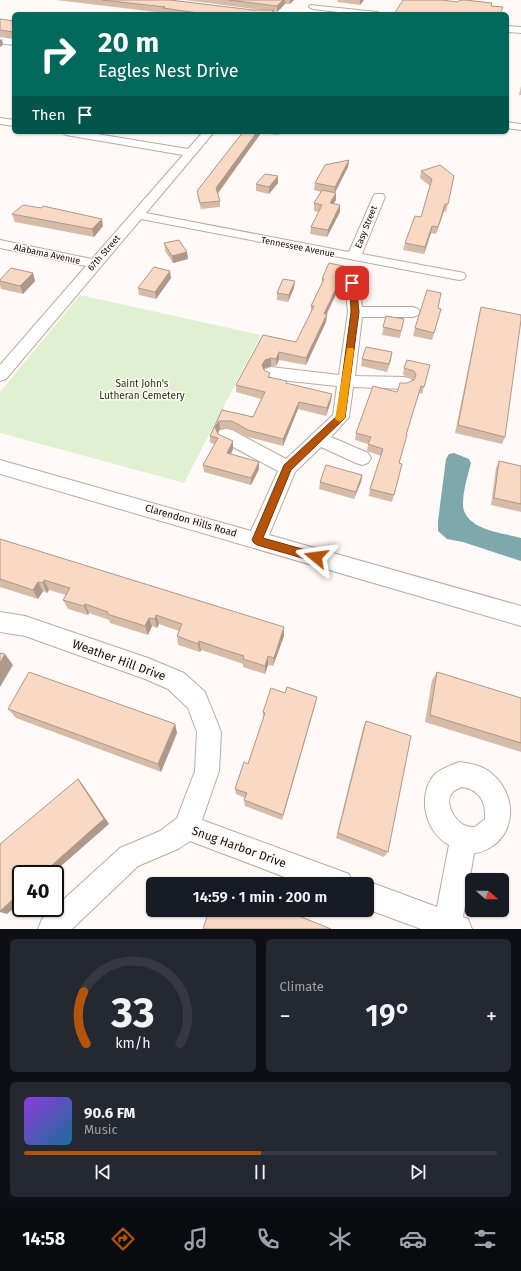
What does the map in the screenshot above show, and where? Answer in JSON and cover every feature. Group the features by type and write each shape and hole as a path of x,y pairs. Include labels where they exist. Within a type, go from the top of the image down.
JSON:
{"street":[{"path":"309,12 318,0"},
{"path":"313,7 359,12"},
{"path":"509,29 521,30"},
{"path":"0,40 12,42"},
{"path":"0,121 12,123"},
{"path":"509,125 521,127"},
{"path":"78,134 192,153"},
{"name":"67th Street","path":"0,375 207,134"},
{"name":"Easy Street","path":"354,258 379,197"},
{"name":"Tennessee Avenue","path":"138,215 354,258 459,276"},
{"name":"Alabama Avenue","path":"0,244 94,264"},
{"path":"257,540 288,468 341,418 355,312 352,283"},
{"path":"355,312 414,312"},
{"path":"271,373 346,381 405,383"},
{"path":"226,435 288,468"},
{"path":"319,439 362,458"},
{"name":"Clarendon Hills Road","path":"0,467 521,616"},
{"name":"Weather Hill Drive","path":"0,622 25,626 148,669 176,681 197,700 209,732 207,772 187,827"},
{"name":"Snug Harbor Drive","path":"52,929 129,857 169,840 187,827 320,877"},
{"path":"374,897 453,927 463,839"}],"green space":[{"name":"Saint John's Lutheran Cemetery","path":"80,295 261,335 184,483 0,433 0,392"}],"water":[{"path":"454,453 469,459 471,463 463,496 463,508 465,513 469,519 482,528 521,538 521,561 463,542 447,539 438,531 446,459 449,454"}],"building":[{"path":"102,0 170,0 253,10 274,10 272,12 192,12 163,8 165,7"},
{"path":"229,0 283,0 277,6"},
{"path":"403,0 442,0 457,2 465,0 492,3 491,6 503,7 501,12 395,12"},
{"path":"0,19 12,21 12,32 0,30"},
{"path":"241,134 256,134 216,188 220,201 200,203 197,191"},
{"path":"349,160 335,187 315,183 325,165"},
{"path":"440,165 454,176 448,204 445,204 438,227 432,226 425,247 405,243 415,216 421,217 432,179 421,171"},
{"path":"265,174 278,176 269,187 256,184"},
{"path":"322,190 336,193 330,203 340,205 328,230 311,227 322,205 314,203"},
{"path":"23,205 41,208 43,206 102,219 92,229 12,214"},
{"path":"179,240 187,252 172,256 164,243"},
{"path":"329,263 348,267 342,283 339,282 324,314 327,314 306,358 279,352 276,359 271,358 265,360 262,365 264,370 270,373 268,377 332,394 327,408 299,402 283,439 248,430 232,421 219,421 215,427 218,434 233,441 227,453 259,462 251,478 203,465 218,438 210,436 222,410 253,417 265,392 236,385 263,335 296,342 314,306 311,306 324,279 322,279"},
{"path":"154,267 170,271 155,292 138,288"},
{"path":"11,268 33,273 20,286 0,281"},
{"path":"283,279 295,281 289,295 277,293"},
{"path":"427,290 441,293 438,308 441,309 434,333 415,328"},
{"path":"481,307 521,315 505,437 458,425"},
{"path":"386,316 404,319 401,331 383,327"},
{"path":"366,347 392,352 389,364 362,359"},
{"path":"407,360 430,365 424,387 421,386 406,435 399,463 402,464 394,495 370,489 383,449 368,444 371,437 356,433 373,386 397,392 400,383 407,383 414,380 416,375 414,371 404,368"},
{"path":"499,461 521,466 521,504 494,498"},
{"path":"326,465 362,475 356,492 320,482"},
{"path":"0,539 284,627 274,658 268,656 265,666 243,659 244,656 199,641 198,644 177,636 182,624 156,615 155,619 149,618 145,626 107,614 108,612 85,604 84,606 63,600 70,588 44,580 43,583 38,582 33,590 0,579"},
{"path":"0,653 5,654 0,663"},
{"path":"29,672 175,724 158,764 8,709"},
{"path":"437,672 521,698 521,743 430,715"},
{"path":"287,687 317,697 283,815 244,800 247,793 235,789 244,762 248,764 265,713 263,712 271,688 285,693"},
{"path":"366,721 411,736 388,852 338,833"},
{"path":"78,779 104,819 52,865 12,865 12,900 0,911 0,844"},
{"path":"207,917 301,917 331,929 203,929"}],"slow traffic":[{"path":"340,419 350,350"}],"route":[{"path":"316,557 257,540 288,468 341,418 355,312 352,283"}]}
